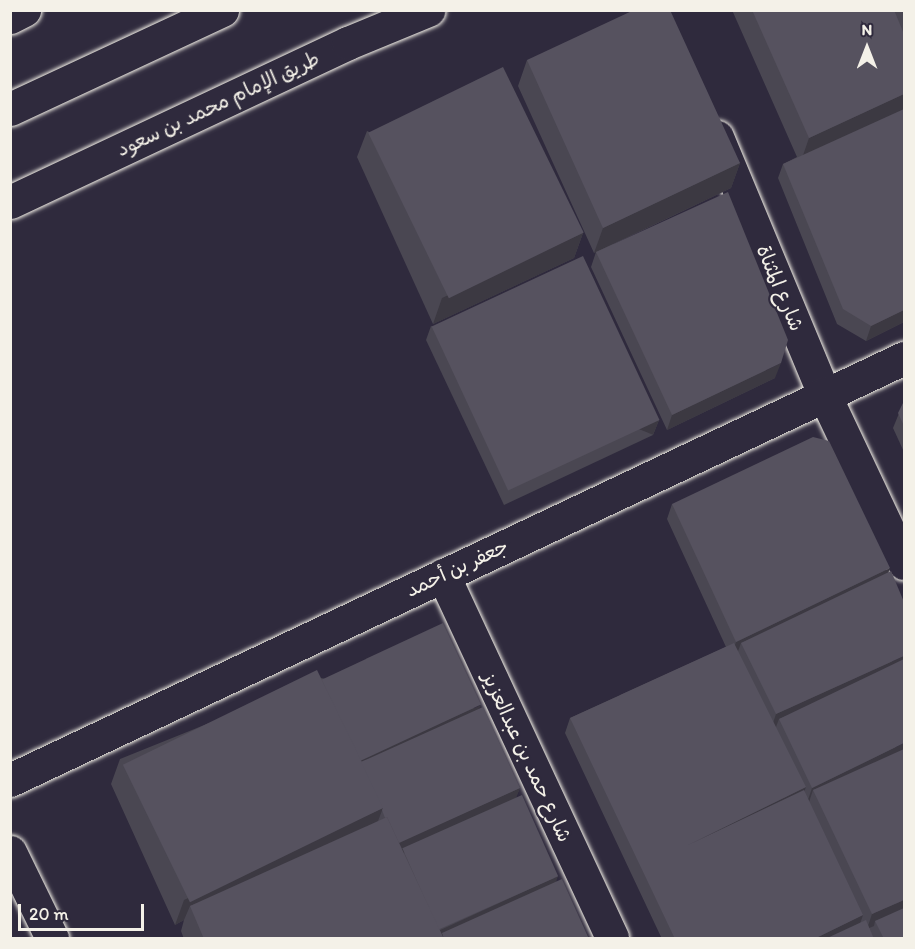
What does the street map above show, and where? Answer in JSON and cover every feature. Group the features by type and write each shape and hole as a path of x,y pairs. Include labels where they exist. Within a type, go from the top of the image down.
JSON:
{"street":[{"path":"10,17 24,10"},
{"path":"10,109 222,10"},
{"path":"348,43 404,10"},
{"name":"طريق الإمام محمد بن سعود","path":"10,202 348,43 428,10"},
{"name":"شارع المثناة","path":"706,114 824,394 904,563"},
{"name":"جعفر بن أحمد","path":"10,780 904,358"},
{"name":"شارع حمد بن عبدالعزيز","path":"443,575 612,939"},
{"path":"10,852 52,939"}],"building":[{"path":"634,10 670,10 740,163 603,228 527,60"},
{"path":"752,10 894,10 904,34 904,94 809,138"},
{"path":"503,67 584,232 449,298 368,133"},
{"path":"904,109 904,310 871,326 843,309 783,164"},
{"path":"728,192 788,340 781,363 672,415 596,252"},
{"path":"583,256 659,420 508,491 432,327"},
{"path":"904,401 904,426 898,413"},
{"path":"813,437 829,441 890,568 736,642 672,504"},
{"path":"891,571 904,602 904,656 776,714 741,643"},
{"path":"443,623 481,705 360,761 322,680"},
{"path":"734,643 806,787 686,846 804,790 863,915 814,939 675,939 570,718"},
{"path":"904,659 904,743 812,788 779,719"},
{"path":"317,670 384,808 190,902 123,765"},
{"path":"483,707 520,788 399,843 387,817 385,818 383,808 361,762"},
{"path":"904,749 904,900 872,914 813,790"},
{"path":"522,795 558,876 439,930 402,848"},
{"path":"387,817 444,939 204,939 190,906"},
{"path":"562,879 589,939 444,939 442,933"},
{"path":"904,908 904,939 884,939 875,921"},
{"path":"866,920 874,939 825,939"}]}
